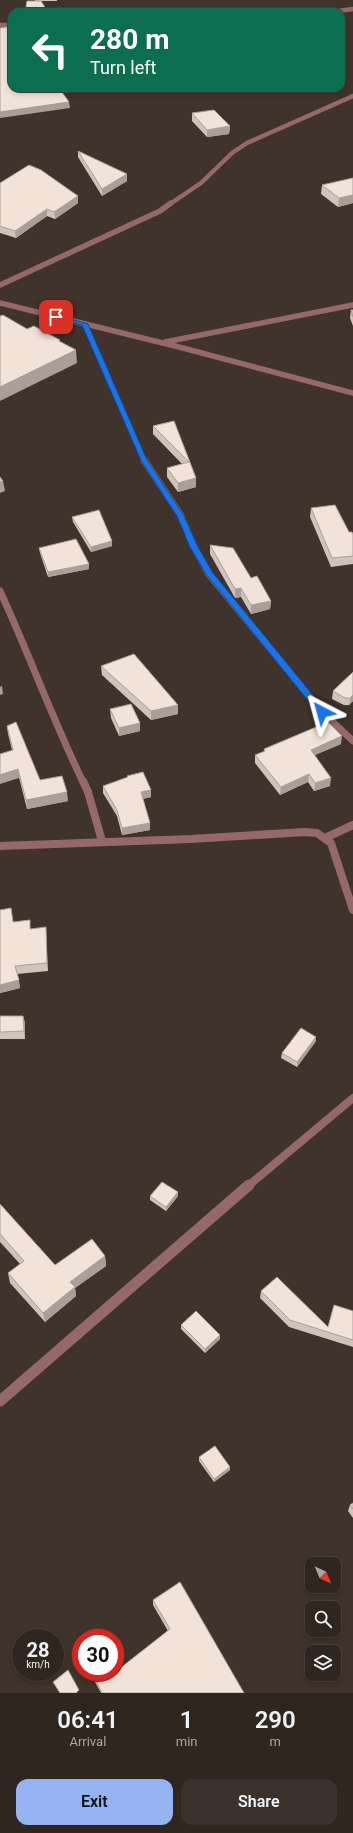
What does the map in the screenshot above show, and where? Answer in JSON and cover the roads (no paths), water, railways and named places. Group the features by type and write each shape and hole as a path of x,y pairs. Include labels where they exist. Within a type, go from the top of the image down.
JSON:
{"street":[{"path":"0,285 160,211 196,187 232,154 247,143 353,96"},
{"path":"0,303 162,343 353,393"},
{"path":"162,343 353,305"},
{"path":"85,324 144,460 181,516 194,547 210,574 322,712 353,741"},
{"path":"0,591 30,659 60,734 88,792 102,842"},
{"path":"325,838 353,826"},
{"path":"0,846 181,840 305,832 317,833 331,843 353,910"},
{"path":"0,1401 94,1318 313,1130 353,1098"}]}
